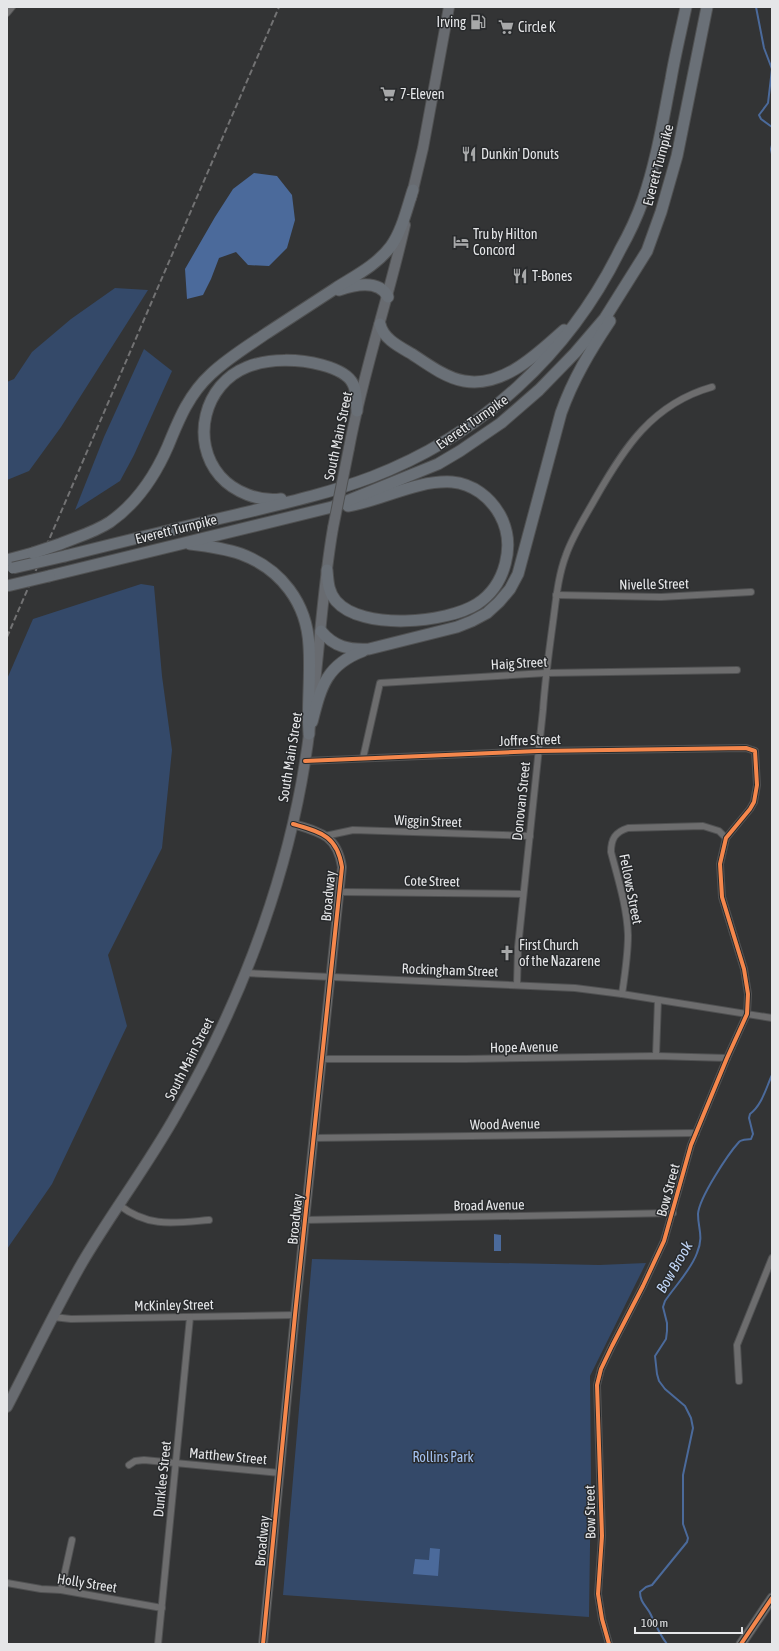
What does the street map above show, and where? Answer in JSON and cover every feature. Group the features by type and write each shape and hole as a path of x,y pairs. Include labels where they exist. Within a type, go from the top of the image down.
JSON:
{"highway":[{"name":"Everett Turnpike","path":"9,566 65,556 340,488 373,476 415,457 459,432 500,403 542,364 569,333 612,268 634,223 643,199 657,151 686,7"},
{"name":"Everett Turnpike","path":"7,586 332,507 438,464 501,423 551,378 600,324 621,294 647,251 661,212 677,156 707,7"},
{"path":"9,566 33,553 92,531 110,522 127,508 144,490 157,469 184,409 196,389 211,373 238,353 370,266 388,249 398,233 413,190"},
{"path":"309,734 319,694 331,671 347,658 369,649 457,627 472,621 487,613 510,589 518,574 549,455 561,413 570,389 585,360 621,304 647,251"},
{"path":"325,295 344,288 364,285 380,288 388,297"},
{"path":"380,324 383,333 389,339 438,370 463,381 485,381 505,375 517,368 568,327 589,304"},
{"path":"340,488 327,488 273,500 259,498 237,490 222,478 210,460 204,438 205,418 214,396 228,378 247,367 282,360 294,360 318,364 346,376 351,380 355,389 356,411"},
{"path":"326,570 332,596 340,605 349,610 374,619 396,621 421,620 454,614 472,607 483,600 497,582 505,564 508,551 507,533 498,511 489,499 463,484 452,482 430,484 405,489 358,504 332,507"},
{"path":"184,543 219,548 249,558 270,570 293,594 305,620 309,646 309,734"},
{"path":"321,631 330,641 342,647 354,650 369,649"}],"main road":[{"name":"South Main Street","path":"7,1407 82,1263 176,1115 200,1071 244,973 272,902 293,824 305,761 321,631 326,570 356,411 388,297 423,148 449,7"},
{"path":"741,1644 772,1598"}],"street":[{"path":"7,13 12,7"},
{"name":"Donovan Street","path":"517,984 518,948 523,894 546,673 556,595 566,555 608,476 634,438 650,421 672,404 697,391 712,387"},
{"name":"Nivelle Street","path":"556,595 660,597 751,592"},
{"name":"Haig Street","path":"363,758 380,683 546,673 737,670"},
{"name":"Joffre Street","path":"305,761 538,751 746,748 755,751"},
{"name":"Bow Street","path":"609,1644 602,1619 598,1594 602,1522 597,1385 601,1369 658,1257 673,1213 696,1133 747,1014 748,994 744,969 722,897 720,864 726,838 754,802 758,785 755,751"},
{"name":"Broadway","path":"263,1644 295,1315 342,867 341,858 333,842 319,832 293,824"},
{"name":"Fellows Street","path":"622,994 628,951 628,934 626,917 611,852 613,836 620,830 628,828 703,826 719,831 726,838"},
{"name":"Wiggin Street","path":"325,836 353,830 530,836"},
{"name":"Cote Street","path":"340,892 523,894"},
{"name":"Rockingham Street","path":"244,973 517,984 575,988 772,1018"},
{"path":"656,1056 658,1000"},
{"name":"Hope Avenue","path":"322,1059 489,1059 656,1056 727,1058"},
{"name":"Wood Avenue","path":"314,1138 696,1133"},
{"path":"120,1205 128,1212 151,1221 184,1222 209,1220"},
{"name":"Broad Avenue","path":"305,1220 673,1213"},
{"path":"739,1380 737,1346 739,1337 772,1260"},
{"name":"McKinley Street","path":"53,1318 295,1315"},
{"name":"Dunklee Street","path":"158,1644 190,1317"},
{"name":"Matthew Street","path":"129,1465 135,1461 144,1460 280,1473"},
{"path":"61,1590 72,1540"},
{"name":"Holly Street","path":"7,1583 41,1589 61,1590 162,1608"}],"green space":[{"path":"115,288 148,290 61,427 29,471 7,480 7,382 14,379 32,352 71,319"},
{"path":"144,349 172,371 134,455 120,481 75,510 104,437"},
{"path":"141,584 154,586 162,676 172,750 162,848 108,955 127,1026 52,1184 7,1249 7,679 33,619"},
{"name":"Rollins Park","path":"312,1259 599,1265 646,1263 590,1376 591,1476 589,1617 283,1595"}],"shaded area":[{"path":"254,173 277,176 292,195 295,220 287,248 269,266 248,265 236,252 219,258 203,295 187,299 185,269 233,189"},
{"path":"494,1234 501,1235 501,1251 494,1251"},
{"path":"430,1548 440,1549 438,1576 413,1574 415,1559 429,1560"}],"waterway":[{"name":"Bow Brook","path":"756,7 764,48 772,69 768,103 759,115 761,119 772,127"},
{"name":"Bow Brook","path":"772,145 772,154"},
{"name":"Bow Brook","path":"667,1644 642,1602 640,1592 646,1587 652,1585 687,1542 688,1538 683,1524 683,1475 693,1428 691,1418 685,1406 665,1389 659,1381 657,1374 655,1356 666,1339 667,1331 667,1323 663,1307 665,1301 691,1266 697,1253 700,1242 698,1214 703,1198 721,1166 734,1148 740,1141 751,1139 753,1134 749,1118 750,1114 761,1101 772,1075"}],"railway":[{"path":"7,637 279,7"}],"cycle path":[{"path":"305,761 538,751 746,748 755,751 757,785 754,802 726,838 720,864 722,897 744,969 748,994 747,1014 691,1145 664,1241 601,1369 597,1385 602,1536 598,1594 602,1619 609,1644"},
{"path":"263,1644 295,1315 342,867 340,856 336,848 326,836 293,824"},
{"path":"741,1644 772,1598"}],"place":[{"name":"Irving","path":"478,22"},
{"name":"Circle K","path":"506,27"},
{"name":"7-Eleven","path":"388,94"},
{"name":"Dunkin' Donuts","path":"469,154"},
{"name":"Tru by Hilton Concord","path":"461,242"},
{"name":"T-Bones","path":"520,276"},
{"name":"First Church of the Nazarene","path":"507,953"}]}
